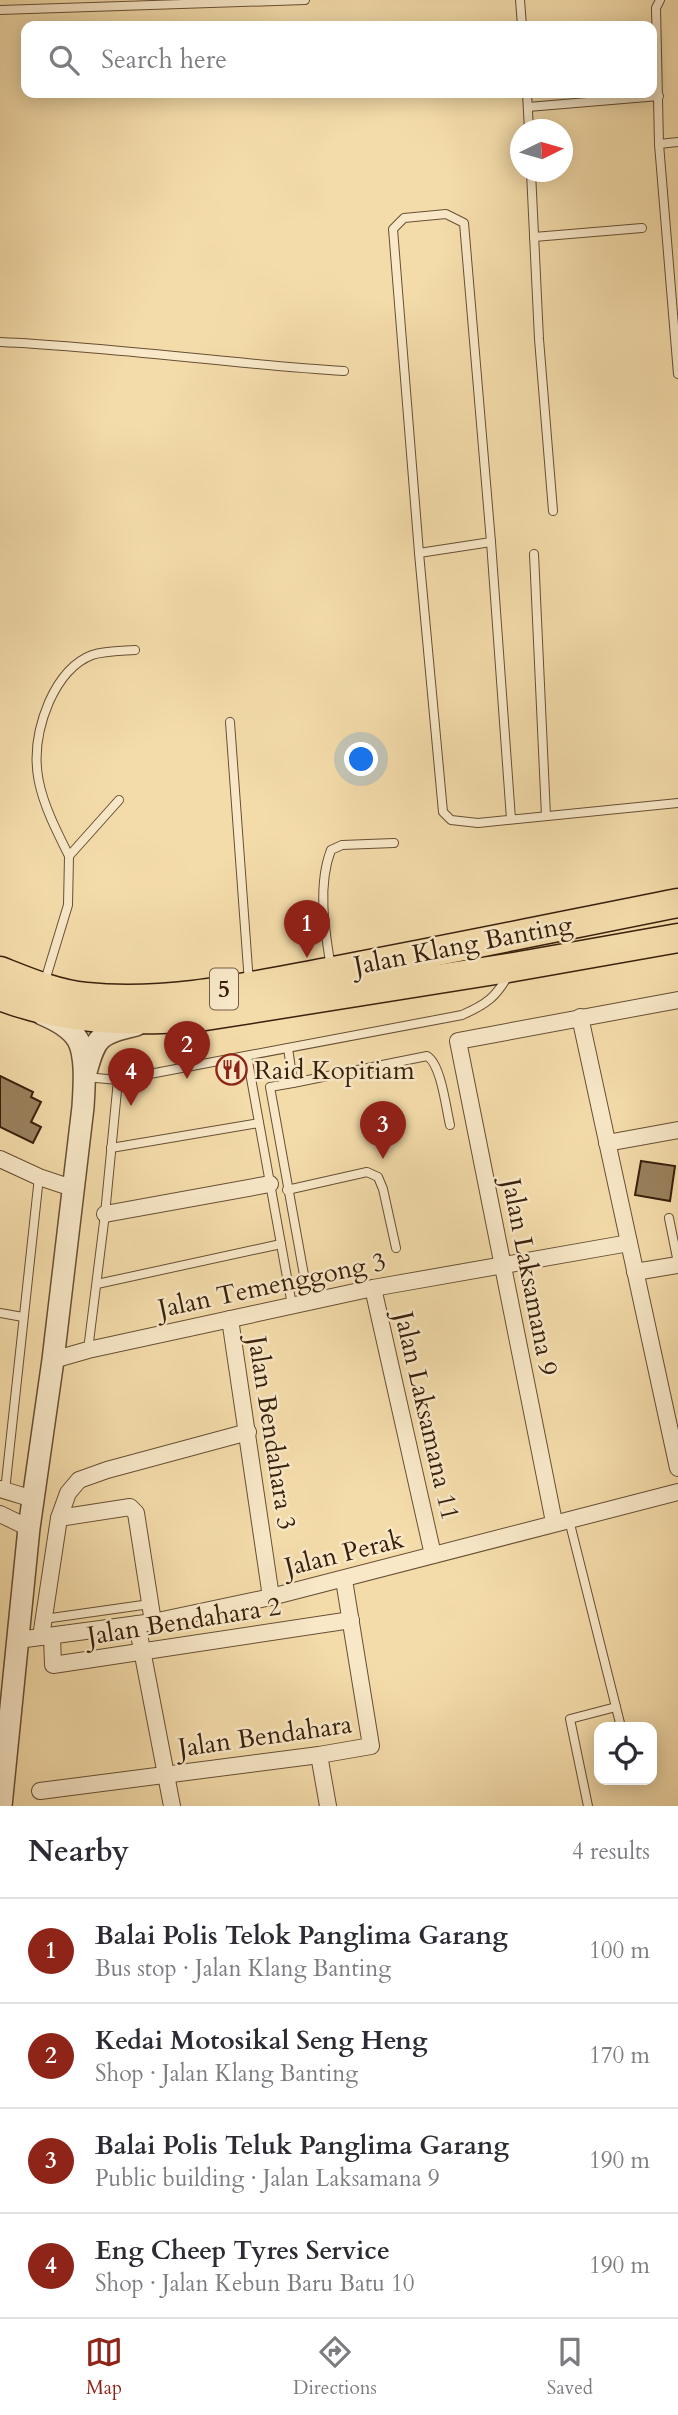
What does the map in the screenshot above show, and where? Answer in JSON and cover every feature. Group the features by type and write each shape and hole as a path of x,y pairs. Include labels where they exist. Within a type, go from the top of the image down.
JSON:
{"highway":[{"name":"Jalan Klang Banting","path":"0,996 117,999 175,996 249,986 678,902"},
{"name":"Jalan Klang Banting","path":"0,971 35,998 81,1016 155,1020 240,1012 678,937"}],"street":[{"path":"35,998 78,1040 85,1077"},
{"path":"678,1000 580,1017 678,1468"},
{"name":"Jalan Laksamana 9","path":"561,1521 503,1265 458,1041 580,1017"},
{"path":"1,1806 29,1528 82,1134 85,1077 92,1052 100,1037 114,1030 155,1020"},
{"path":"607,1143 678,1130"},
{"path":"0,1159 39,1177 75,1189"},
{"path":"105,1214 270,1184"},
{"name":"Jalan Temenggong 3","path":"53,1360 230,1318 373,1288 629,1243"},
{"path":"635,1272 678,1264"},
{"name":"Jalan Laksamana 11","path":"373,1288 433,1555"},
{"name":"Jalan Bendahara 3","path":"230,1318 271,1597"},
{"path":"47,1637 44,1619 59,1518 68,1493 79,1480 107,1469 248,1432"},
{"path":"3,1490 33,1499"},
{"name":"Jalan Perak","path":"18,1640 145,1623 271,1597 678,1492"},
{"path":"59,1518 130,1507 136,1513 150,1604 145,1623 143,1651 172,1806"},
{"path":"2,1520 29,1528"},
{"name":"Jalan Bendahara","path":"40,1791 371,1746 344,1580"},
{"name":"Jalan Bendahara 2","path":"47,1637 53,1665 351,1620"},
{"path":"319,1755 328,1806"}],"lane":[{"path":"0,10 305,0"},
{"path":"520,0 522,21"},
{"path":"656,21 656,8 660,0"},
{"path":"657,37 659,144 678,374"},
{"path":"527,98 529,119"},
{"path":"528,107 635,98"},
{"path":"659,144 678,142"},
{"path":"531,182 553,511"},
{"path":"511,819 464,223 446,214 404,218 393,229 443,812 451,820 462,823 511,819 547,816 678,803"},
{"path":"534,237 642,228"},
{"path":"0,342 166,355 259,366 344,371"},
{"path":"419,553 491,542"},
{"path":"534,554 547,816"},
{"path":"35,998 68,905 69,856 46,809 38,778 35,747 42,718 55,687 69,669 92,655 135,650"},
{"path":"230,723 249,986"},
{"path":"69,856 119,800"},
{"path":"331,971 324,908 327,862 331,850 342,845 394,843"},
{"path":"85,1077 118,1080 462,1015 486,1004 500,991 514,967"},
{"path":"288,1048 293,1083"},
{"path":"247,1055 292,1305"},
{"path":"304,1275 270,1087 427,1056 433,1059 438,1071 450,1125"},
{"path":"89,1350 118,1080"},
{"path":"111,1149 259,1123"},
{"path":"287,1190 367,1172 378,1177 396,1248"},
{"path":"3,1490 39,1177"},
{"path":"669,1218 678,1264"},
{"path":"97,1284 281,1244"},
{"path":"0,1313 23,1317"},
{"path":"561,1521 620,1722"},
{"path":"44,1619 150,1604"},
{"path":"588,1806 570,1719 616,1707"}],"building":[{"path":"0,1076 33,1092 31,1097 41,1102 31,1122 41,1127 33,1143 0,1127"},
{"path":"641,1161 675,1166 670,1201 635,1195"}],"place":[{"name":"Balai Polis Telok Panglima Garang","path":"307,958"},
{"name":"Raid Kopitiam","path":"231,1070"},
{"name":"Kedai Motosikal Seng Heng","path":"187,1079"},
{"name":"Eng Cheep Tyres Service","path":"131,1106"},
{"name":"Balai Polis Teluk Panglima Garang","path":"383,1159"}]}
